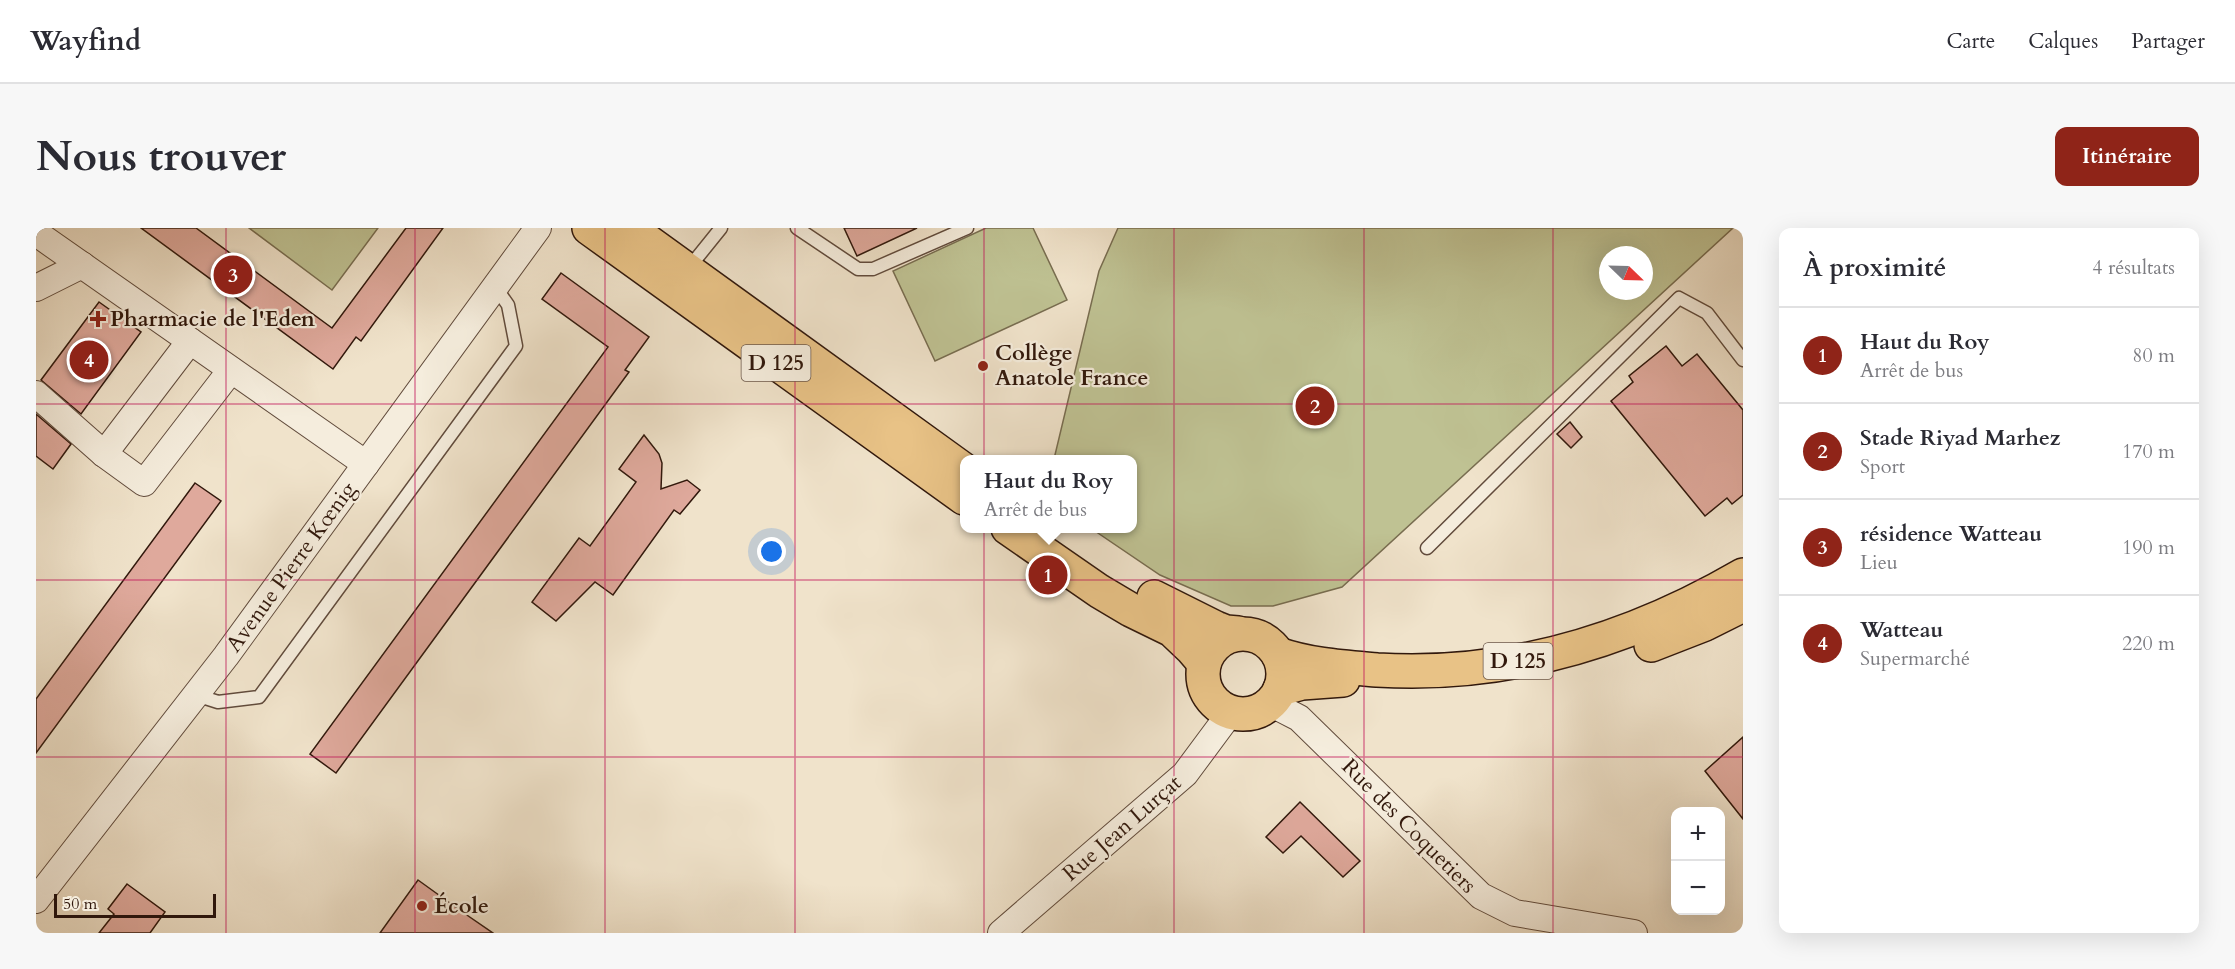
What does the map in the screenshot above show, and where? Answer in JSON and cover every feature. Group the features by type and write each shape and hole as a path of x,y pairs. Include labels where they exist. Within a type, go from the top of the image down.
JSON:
{"main road":[{"name":"D 125","path":"589,228 960,495"},
{"path":"629,228 960,467"},
{"path":"1015,533 1099,591 1172,630 1192,648 1203,663 1204,686 1210,698 1220,707 1243,714 1256,712 1275,696 1283,668 1272,645 1261,637 1226,632 1216,628 1127,583 1051,533"},
{"name":"D 125","path":"1278,654 1318,664 1414,672 1483,667 1543,656 1600,641 1664,617 1743,575"},
{"name":"D 125","path":"1275,696 1302,683 1330,680 1419,687 1502,681 1591,662 1651,645 1705,624 1743,605"},
{"path":"1203,663 1220,642 1238,633"}],"street":[{"name":"Avenue Pierre Kœnig","path":"36,900 196,695 538,228"},
{"path":"36,233 366,464"},
{"path":"36,288 82,265"},
{"path":"105,454 190,341"},
{"path":"36,394 105,454 144,483 231,370"},
{"name":"Rue des Coquetiers","path":"1275,696 1481,896 1515,913 1634,933"},
{"name":"Rue Jean Lurçat","path":"1001,933 1185,774 1231,712"}],"lane":[{"path":"687,270 721,228"},
{"path":"797,228 858,269 873,269 967,228"},
{"path":"196,695 218,702 259,697 516,346 508,305 496,288"},
{"path":"1427,548 1678,298 1707,314 1743,360"}],"green space":[{"path":"249,228 378,228 332,290"},
{"path":"986,228 1033,228 1067,300 935,361 893,271"},
{"path":"1118,228 1733,228 1342,587 1273,606 1231,606 1160,575 1098,533 1137,533 1137,455 1055,455 1099,271"}],"building":[{"path":"141,228 196,228 332,328 406,228 443,228 361,341 356,337 333,369"},
{"path":"844,228 917,228 857,256"},
{"path":"561,273 649,337 625,370 629,372 336,773 310,754 608,347 542,299"},
{"path":"99,302 141,332 81,414 41,380"},
{"path":"1666,346 1682,366 1697,354 1743,410 1743,495 1732,504 1727,498 1705,516 1611,401 1633,382 1629,376"},
{"path":"36,414 71,444 53,469 36,456"},
{"path":"1570,422 1582,437 1571,448 1557,434"},
{"path":"644,435 659,454 662,463 661,489 687,480 700,490 680,514 674,510 613,595 595,582 556,621 532,602 579,538 590,546 636,482 619,469"},
{"path":"195,483 221,501 36,753 36,699"},
{"path":"1743,737 1743,819 1705,771"},
{"path":"1300,802 1360,861 1343,877 1301,836 1283,853 1266,837"},
{"name":"École","path":"418,880 461,911 493,933 380,933"},
{"path":"127,884 165,912 150,933 99,933 114,914 108,909"}],"place":[{"name":"résidence Watteau","path":"233,275"},
{"name":"Pharmacie de l'Eden","path":"98,319"},
{"name":"Watteau","path":"89,360"},
{"name":"Collège Anatole France","path":"983,366"},
{"name":"Stade Riyad Marhez","path":"1315,406"},
{"name":"Haut du Roy","path":"1048,575"},
{"name":"École","path":"422,906"}]}
